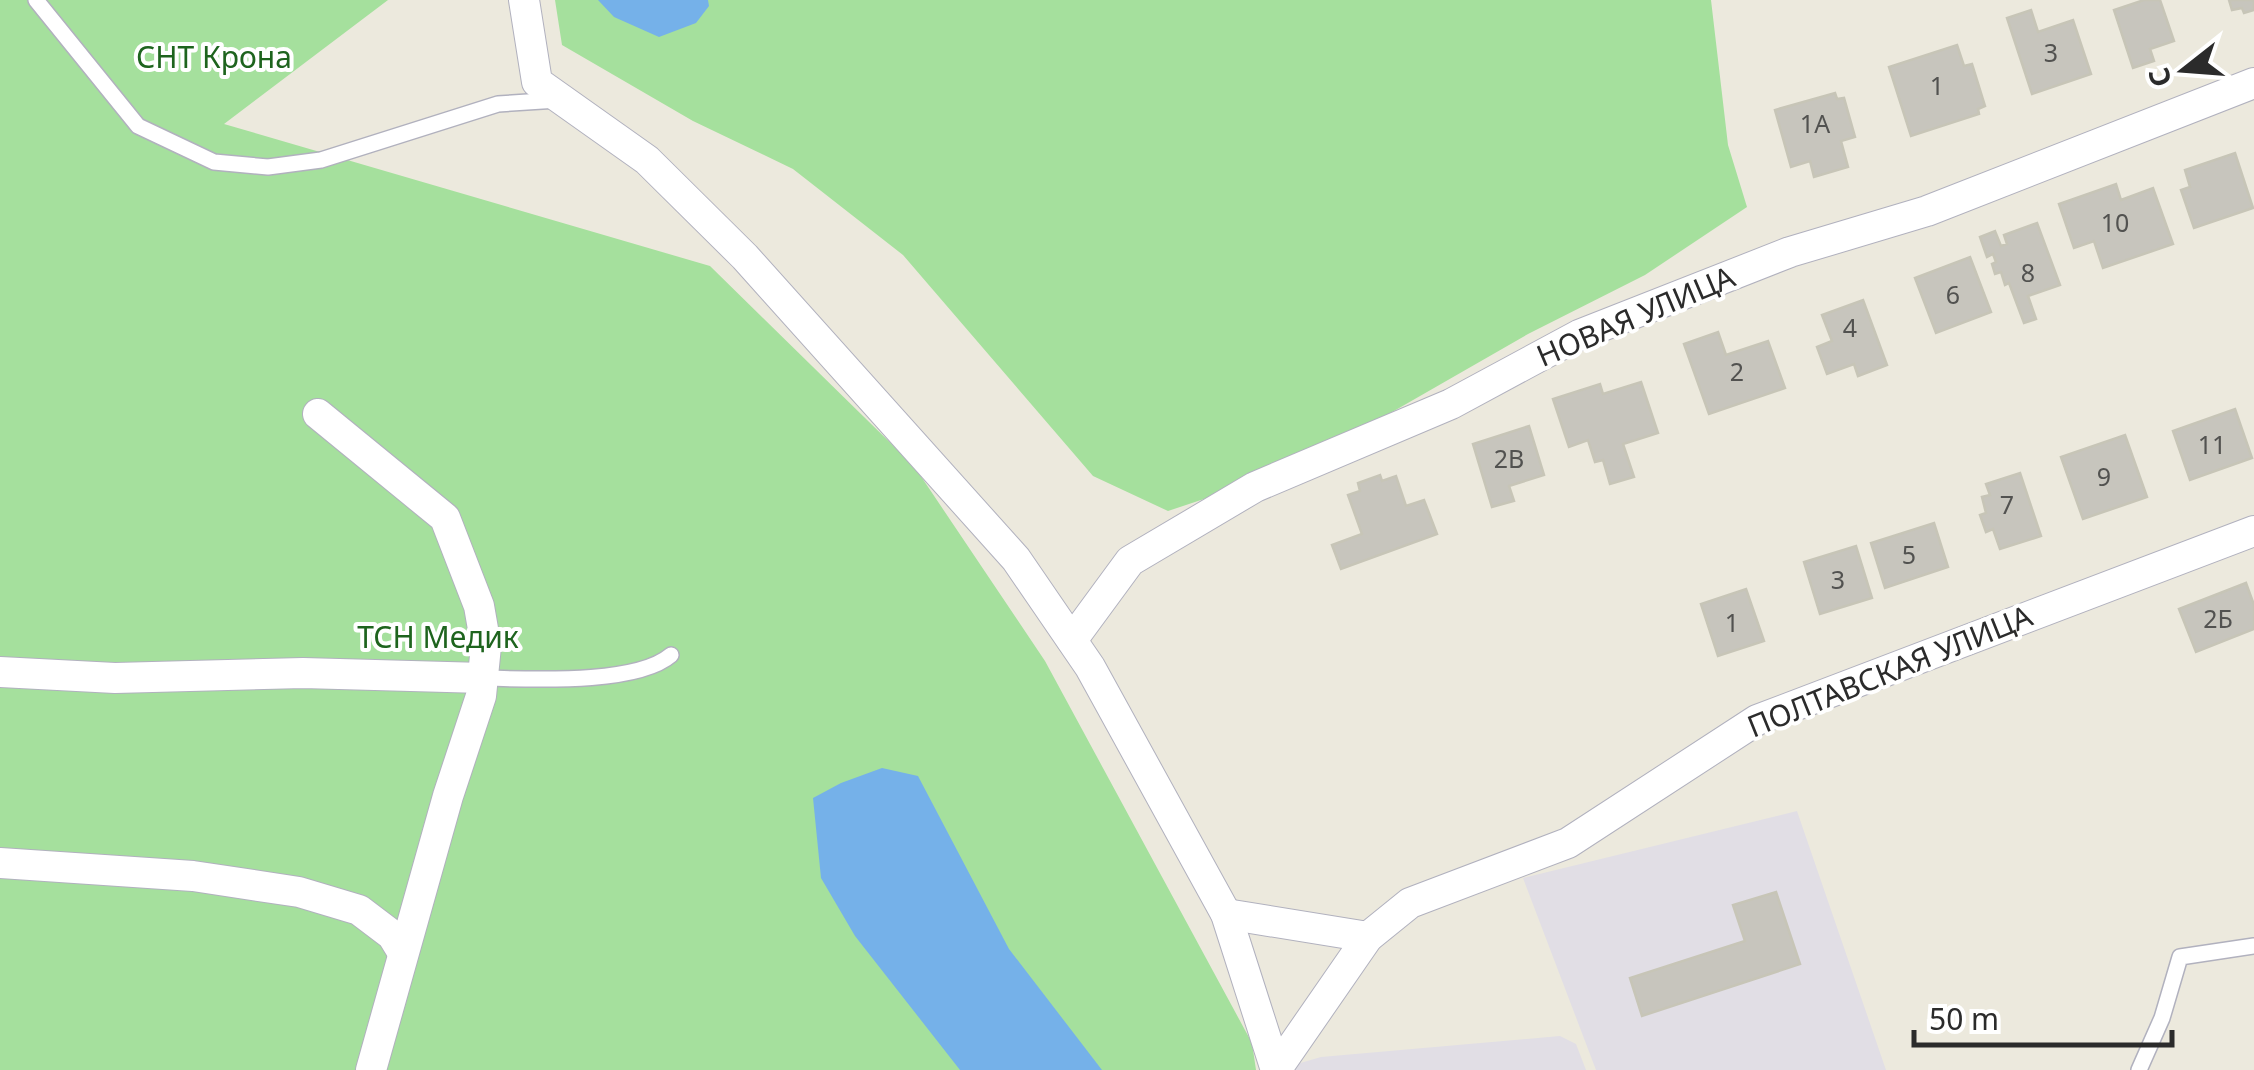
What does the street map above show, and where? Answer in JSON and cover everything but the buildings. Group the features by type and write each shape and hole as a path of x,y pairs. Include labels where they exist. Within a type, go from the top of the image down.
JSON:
{"street":[{"path":"524,0 537,82 646,160 745,257 1016,559 1072,640 1226,914 1276,1070"},
{"name":"НОВАЯ УЛИЦА","path":"1072,640 1130,560 1255,487 1451,404 1579,334 1790,252 1927,211 2254,83"},
{"path":"318,414 446,518 480,606 486,646 481,696 448,796 371,1070"},
{"name":"ПОЛТАВСКАЯ УЛИЦА","path":"1276,1070 1368,937 1410,903 1568,843 1757,720 2254,531"},
{"path":"0,672 115,678 302,673 483,678"},
{"path":"0,864 194,876 299,892 359,910 392,935 403,953"},
{"path":"1226,914 1368,937"}],"lane":[{"path":"36,0 138,126 214,162 268,167 321,160 498,104 562,100"},
{"path":"483,678 629,674 660,665 671,655"},
{"path":"2139,1070 2162,1018 2180,958 2254,946"}],"shaded area":[{"path":"1797,811 1886,1070 1596,1070 1523,878"},
{"path":"1560,1036 1576,1044 1586,1070 1294,1070 1297,1064 1321,1057"}],"green space":[{"name":"ТСН Медик","path":"0,0 388,0 224,124 710,266 914,466 1045,661 1252,1043 1256,1070 0,1070"},
{"path":"555,0 1711,0 1728,145 1747,207 1645,275 1528,334 1366,427 1225,492 1168,511 1093,476 903,255 793,169 693,121 562,45"}],"water":[{"path":"598,0 708,0 709,6 696,23 659,37 614,17"},
{"path":"882,768 918,776 1009,949 1102,1070 960,1070 855,936 821,878 813,798"}],"park label":[{"name":"СНТ Крона","path":"214,58"}]}
